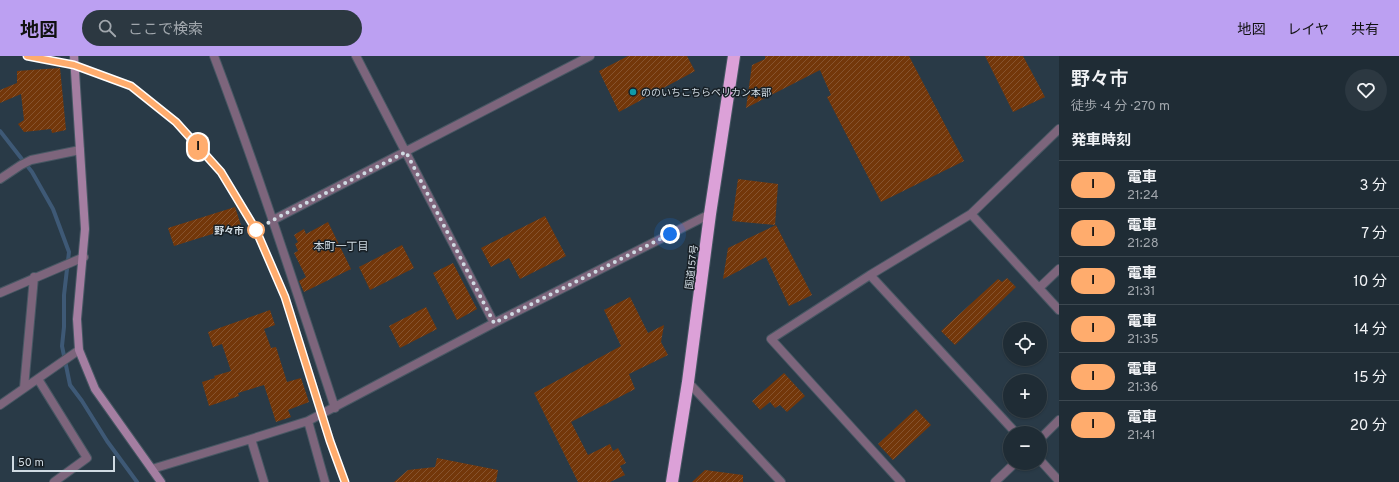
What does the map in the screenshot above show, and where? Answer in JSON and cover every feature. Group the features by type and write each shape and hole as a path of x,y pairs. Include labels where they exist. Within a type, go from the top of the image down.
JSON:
{"highway":[{"name":"国道157号","path":"672,482 688,382 710,214 734,56"}],"street":[{"path":"74,56 85,229 81,258 77,319 79,350 95,389 160,482"},
{"path":"214,56 273,220 335,408"},
{"path":"356,56 494,323"},
{"path":"273,220 406,152 580,58 590,56"},
{"path":"902,482 771,340 870,275 971,214 1059,129"},
{"path":"0,179 31,160 80,150"},
{"path":"152,469 308,421 494,323 710,214"},
{"path":"971,214 1059,310"},
{"path":"0,293 34,277 81,258"},
{"path":"1039,288 1059,269"},
{"path":"870,275 1010,426"},
{"path":"24,388 34,277"},
{"path":"0,405 79,350"},
{"path":"38,379 87,458 54,482"},
{"path":"688,382 781,482"},
{"path":"1047,432 1059,420"},
{"path":"308,421 325,482"},
{"path":"251,439 264,482"},
{"path":"1047,468 1059,481"},
{"path":"995,482 1008,470"}],"building":[{"name":"ののいちこちらペリカン本部","path":"628,56 687,56 695,71 619,112 599,71"},
{"path":"765,56 909,56 964,161 881,202 827,97 831,95 820,70 746,108 752,65 765,59"},
{"path":"985,56 1023,56 1045,97 1013,112"},
{"path":"60,68 66,130 52,133 51,129 24,132 18,124 24,120 21,94 0,103 0,90 17,83 17,71"},
{"path":"738,179 778,184 775,225 732,221"},
{"path":"235,207 241,225 174,246 168,228"},
{"path":"545,216 566,256 520,279 509,258 491,267 481,248"},
{"path":"328,222 351,269 304,292 299,281 306,277 294,253 298,251 295,244 298,242 294,235 304,229 306,234"},
{"path":"776,225 812,295 789,306 766,257 723,279 728,248"},
{"path":"402,245 414,268 370,290 359,267"},
{"path":"453,263 477,309 457,320 433,273"},
{"path":"1007,278 1016,287 955,345 941,331 998,279 1002,282"},
{"path":"630,297 648,333 664,325 661,342 668,355 629,374 635,389 571,422 588,455 610,444 613,451 618,448 626,463 620,466 625,475 610,482 578,482 534,393 621,346 604,310"},
{"path":"426,307 437,329 400,348 389,326"},
{"path":"270,310 275,325 264,329 271,348 276,347 287,382 301,378 309,402 288,410 291,417 276,422 264,385 238,393 239,396 209,406 202,382 215,378 214,376 231,371 222,344 213,347 208,332"},
{"path":"784,373 805,396 787,412 780,405 775,408 770,402 760,410 752,401"},
{"path":"916,409 931,425 893,460 878,444"},
{"path":"437,458 498,470 496,482 394,482 408,470 435,467"},
{"path":"705,470 743,475 743,482 692,482"}],"waterway":[{"path":"0,131 32,172 53,209 69,252 64,295 64,327 62,346 70,385 107,441 137,482"}],"railway":[{"path":"27,56 74,65 131,86 175,122 221,172 256,230 285,297 330,441 345,482"}],"train":[{"name":"I","path":"27,56 74,65 131,86 176,122 221,172 256,230 285,297 330,441 345,482"}],"place":[{"name":"ののいちこちらペリカン本部","path":"633,92"},
{"name":"野々市","path":"256,230"}],"district":[{"name":"本町一丁目","path":"341,246"}],"route":[{"path":"256,230 406,152 494,323 670,234"}]}
